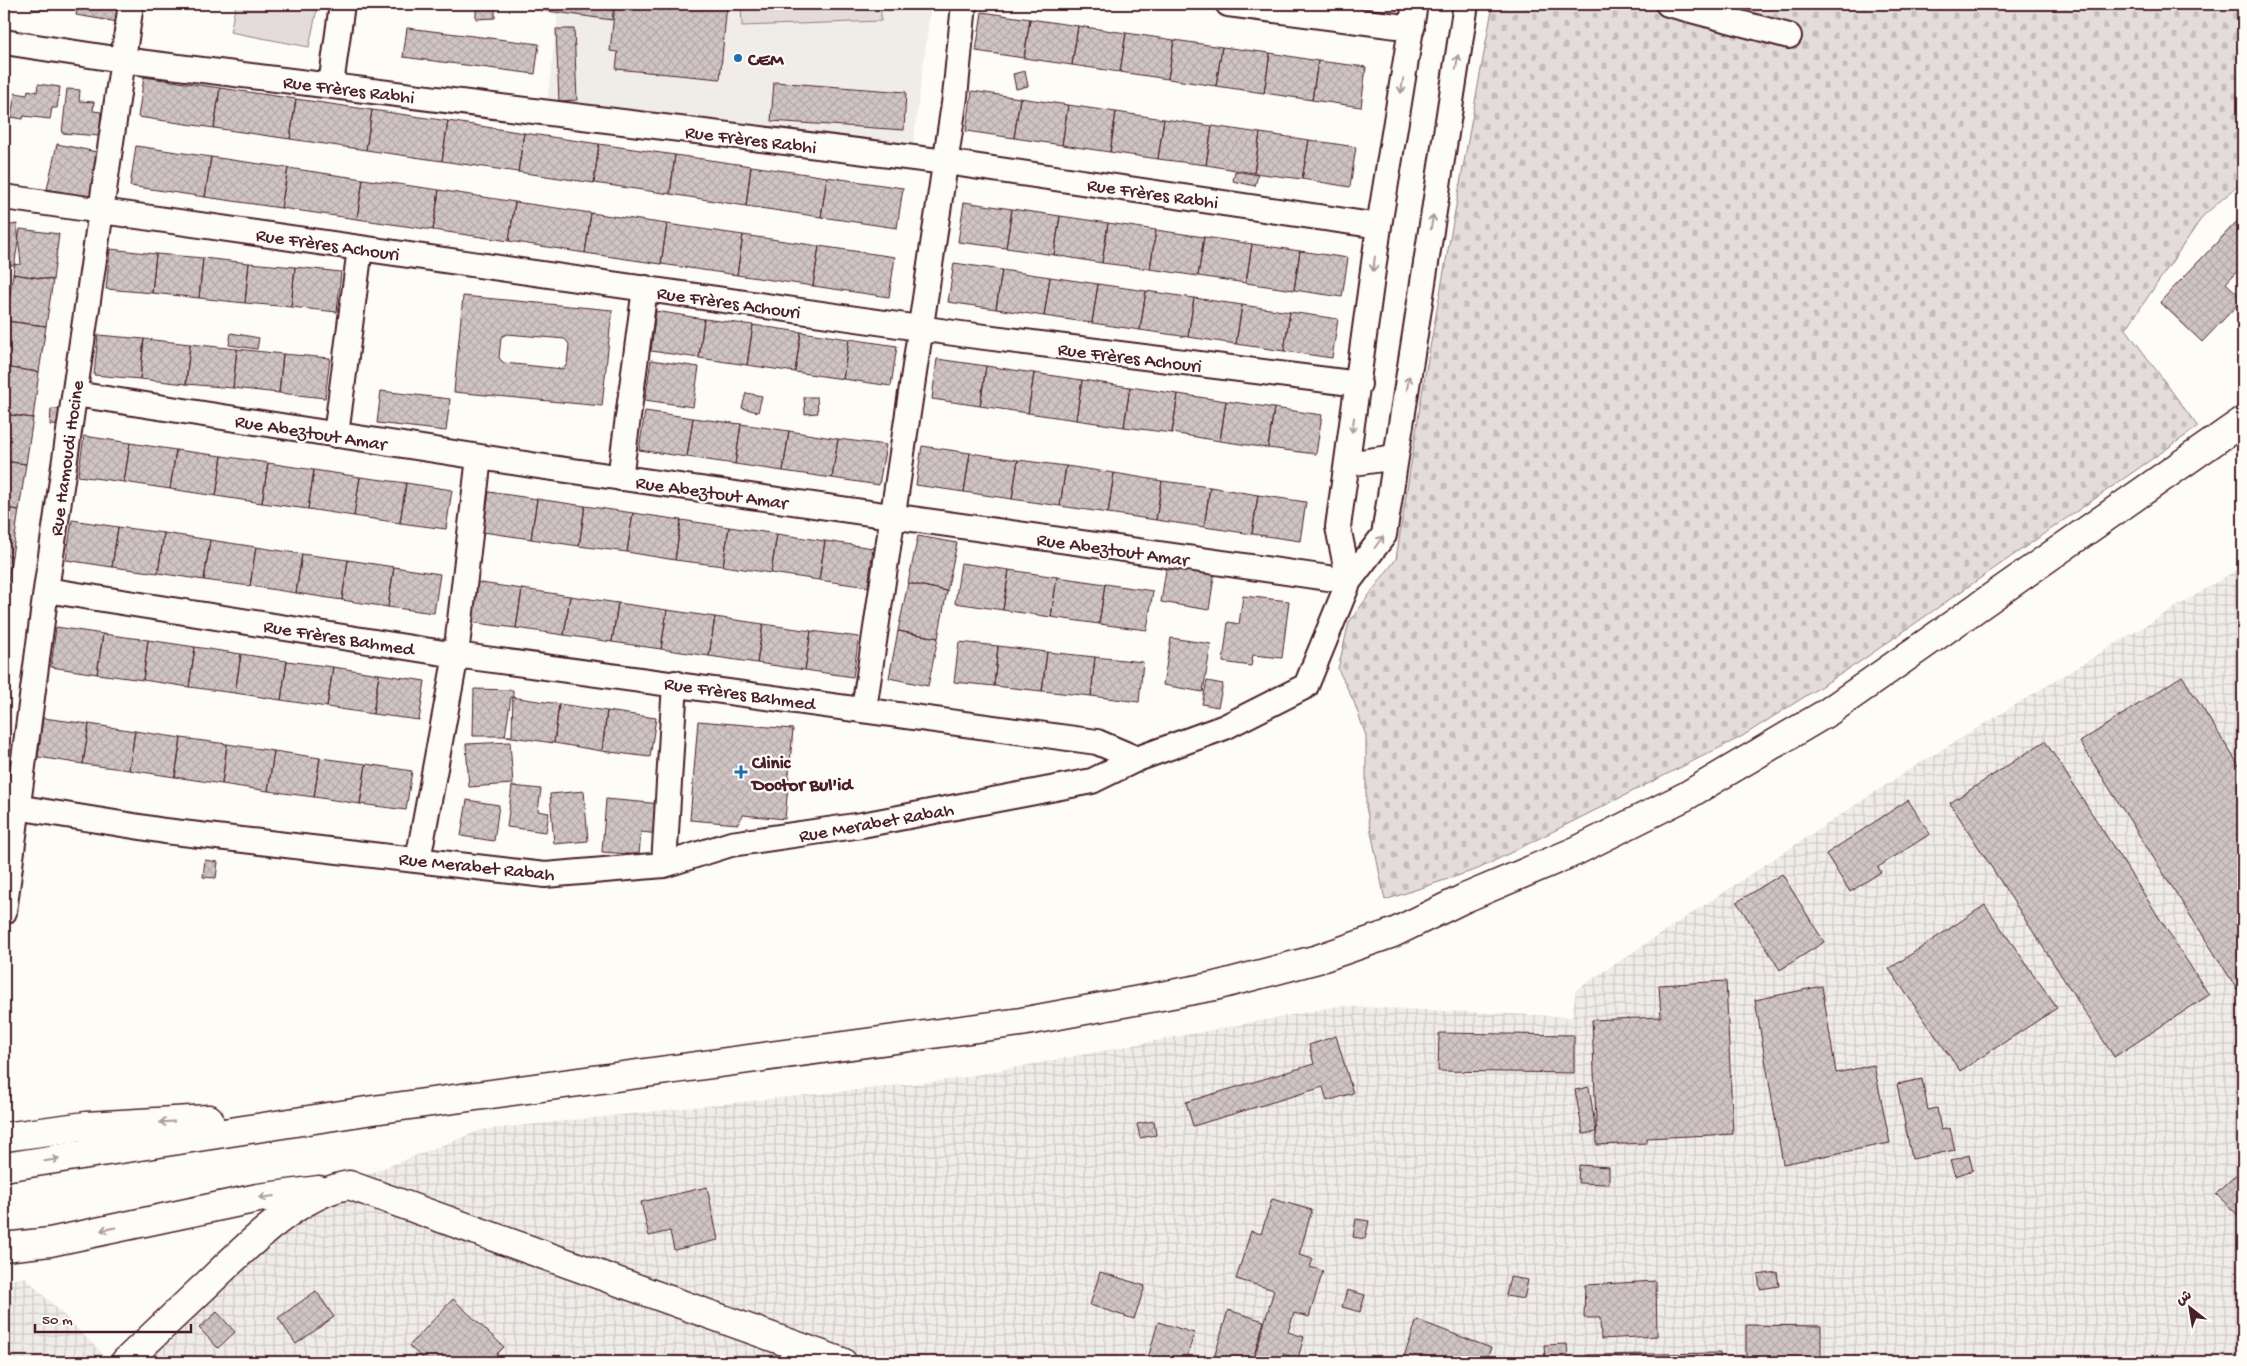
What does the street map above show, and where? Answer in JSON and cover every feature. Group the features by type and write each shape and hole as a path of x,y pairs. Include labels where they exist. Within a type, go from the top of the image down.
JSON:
{"main road":[{"path":"4,1167 373,1110 1039,1019 1215,986 1318,959 1393,933 1465,898 1593,843 1686,796 1828,712 2243,421"},
{"path":"4,1137 86,1126 373,1110"},
{"path":"4,1247 50,1242 258,1198 349,1185 379,1194 842,1362"},
{"path":"125,1362 250,1243 287,1214 333,1188"}],"street":[{"name":"Rue Hamoudi Hocine","path":"4,912 10,804 46,590 131,4"},
{"path":"331,85 342,4"},
{"path":"864,709 946,162 964,4"},
{"path":"1228,4 1412,28"},
{"path":"1349,581 1338,526 1359,384 1379,226 1415,4"},
{"path":"1137,759 1225,727 1306,686 1349,581 1384,535 1466,4"},
{"path":"1668,4 1789,36"},
{"name":"Rue Frères Rabhi","path":"4,42 122,60 946,162 1379,226"},
{"name":"Rue Frères Achouri","path":"4,197 921,328 1359,384"},
{"path":"336,435 360,248"},
{"path":"620,478 645,288"},
{"name":"Rue Abeztout Amar","path":"75,394 620,478 1349,581"},
{"path":"418,860 456,654 480,457"},
{"path":"1347,464 1396,457"},
{"name":"Rue Frères Bahmed","path":"46,590 456,654 1097,742 1137,759"},
{"path":"664,865 675,684"},
{"name":"Rue Merabet Rabah","path":"10,804 165,831 545,875 664,865 731,844 862,825 1092,782 1137,759"}],"shaded area":[{"name":"CEM","path":"477,4 931,4 913,145 547,100 558,15"},
{"path":"2243,566 2243,1362 4,1362 4,1281 25,1277 107,1358 256,1218 481,1130 949,1080 1339,1006 1572,1017 1576,990 1907,771"}],"green space":[{"path":"236,4 318,4 309,47 230,32"},
{"path":"741,4 881,4 881,21 742,26"},
{"path":"1493,4 2243,4 2243,181 2203,216 2126,329 2198,427 1858,663 1741,737 1478,869 1385,900 1366,807 1366,736 1354,702 1338,669 1349,622 1396,559 1425,375"}],"building":[{"path":"32,4 67,4 67,7 32,10"},
{"path":"78,4 121,4 118,22 76,15"},
{"path":"476,4 495,4 495,18 476,19"},
{"path":"542,4 614,4 612,20 541,10"},
{"path":"615,4 727,4 720,79 616,69 618,52 610,51"},
{"path":"982,12 1030,19 1024,58 976,51"},
{"path":"1030,19 1078,26 1072,65 1024,58"},
{"path":"1078,26 1126,33 1120,72 1072,65"},
{"path":"407,28 539,44 535,74 403,57"},
{"path":"556,29 574,29 577,100 559,101"},
{"path":"1126,33 1174,40 1168,79 1120,72"},
{"path":"1174,40 1222,47 1216,86 1168,79"},
{"path":"1222,47 1270,53 1264,93 1216,86"},
{"path":"1270,53 1318,61 1312,100 1264,93"},
{"path":"1318,61 1366,67 1361,107 1312,100"},
{"path":"1025,71 1028,86 1016,89 1013,74"},
{"path":"144,77 220,88 214,128 138,117"},
{"path":"774,82 906,92 904,130 771,121"},
{"path":"38,84 60,87 57,108 52,108 50,119 24,116 23,119 11,117 15,93 27,95 28,90 37,92"},
{"path":"220,88 296,99 290,139 214,128"},
{"path":"67,89 80,90 79,101 94,102 93,111 101,112 99,136 62,133"},
{"path":"972,91 1020,98 1014,138 966,131"},
{"path":"4,92 9,93 8,122 4,122"},
{"path":"1020,98 1068,105 1062,145 1014,138"},
{"path":"296,99 372,110 366,150 290,139"},
{"path":"1068,105 1116,112 1110,152 1062,145"},
{"path":"372,110 448,121 442,161 366,150"},
{"path":"1116,112 1164,119 1158,159 1110,152"},
{"path":"1164,119 1212,126 1206,165 1158,159"},
{"path":"448,121 524,133 518,172 442,161"},
{"path":"1212,126 1260,133 1254,173 1206,165"},
{"path":"524,133 599,144 594,183 518,172"},
{"path":"1260,133 1309,140 1302,179 1254,173"},
{"path":"1309,140 1356,147 1350,187 1302,179"},
{"path":"57,144 107,154 97,199 47,189"},
{"path":"599,144 675,155 670,194 594,183"},
{"path":"136,146 211,157 205,197 130,186"},
{"path":"675,155 751,166 746,206 670,194"},
{"path":"211,157 288,168 281,208 205,197"},
{"path":"751,166 827,177 821,217 746,206"},
{"path":"288,168 363,179 357,219 281,208"},
{"path":"1235,171 1258,175 1255,186 1233,181"},
{"path":"827,177 903,188 897,228 821,217"},
{"path":"363,179 439,190 433,230 357,219"},
{"path":"439,190 515,202 509,241 433,230"},
{"path":"515,202 591,213 585,253 509,241"},
{"path":"964,202 1012,209 1006,248 958,242"},
{"path":"1012,209 1060,216 1054,255 1006,248"},
{"path":"591,213 667,224 661,264 585,253"},
{"path":"2243,215 2243,265 2226,283 2243,299 2202,342 2160,302"},
{"path":"1060,216 1108,223 1102,263 1054,255"},
{"path":"1108,223 1156,230 1150,269 1102,263"},
{"path":"17,224 21,264 4,266 4,226"},
{"path":"667,224 743,235 737,275 661,264"},
{"path":"20,229 59,234 53,280 13,274"},
{"path":"1156,230 1204,237 1198,276 1150,269"},
{"path":"743,235 819,246 813,286 737,275"},
{"path":"1204,237 1252,244 1246,283 1198,276"},
{"path":"1252,244 1300,251 1294,290 1246,283"},
{"path":"819,246 895,257 889,297 813,286"},
{"path":"110,249 156,254 152,293 106,289"},
{"path":"1300,251 1348,258 1342,297 1294,290"},
{"path":"156,254 203,258 199,298 152,293"},
{"path":"203,258 249,263 245,303 199,298"},
{"path":"249,263 295,267 291,307 245,303"},
{"path":"954,263 1002,270 996,309 948,302"},
{"path":"295,267 341,272 337,312 291,307"},
{"path":"1002,270 1050,277 1044,316 996,309"},
{"path":"13,274 53,280 46,326 6,321"},
{"path":"1050,277 1098,284 1092,323 1044,316"},
{"path":"1098,284 1146,291 1140,330 1092,323"},
{"path":"1146,291 1194,298 1188,337 1140,330"},
{"path":"463,296 612,310 602,406 454,392","holes":["507,334 565,339 569,344 567,364 563,369 504,363 499,358 501,337"]},
{"path":"1194,298 1242,305 1236,344 1188,337"},
{"path":"1242,305 1290,312 1284,351 1236,344"},
{"path":"656,311 704,319 699,358 651,351"},
{"path":"1290,312 1338,319 1332,358 1284,351"},
{"path":"704,319 753,325 747,365 699,358"},
{"path":"6,321 46,326 39,372 4,367"},
{"path":"753,325 801,332 795,372 747,365"},
{"path":"801,332 849,339 843,379 795,372"},
{"path":"231,333 259,338 257,349 229,345"},
{"path":"98,335 144,339 140,379 94,375"},
{"path":"144,339 190,344 186,384 140,379"},
{"path":"849,339 897,346 891,386 843,379"},
{"path":"190,344 237,349 233,388 186,384"},
{"path":"237,349 283,354 279,393 233,388"},
{"path":"283,354 330,358 325,398 279,393"},
{"path":"937,359 986,366 980,406 932,399"},
{"path":"651,360 699,367 693,407 645,400"},
{"path":"986,366 1034,373 1028,413 980,406"},
{"path":"4,367 39,372 33,418 4,414"},
{"path":"1034,373 1082,380 1076,420 1028,413"},
{"path":"1082,380 1130,387 1124,427 1076,420"},
{"path":"1130,387 1178,394 1172,433 1124,427"},
{"path":"381,391 450,399 446,431 377,423"},
{"path":"746,393 762,396 758,412 742,408"},
{"path":"1178,394 1226,401 1220,441 1172,433"},
{"path":"804,397 817,397 818,413 805,414"},
{"path":"1226,401 1274,408 1268,448 1220,441"},
{"path":"1274,408 1322,415 1316,454 1268,448"},
{"path":"51,409 68,410 67,426 50,425"},
{"path":"645,411 693,418 687,457 639,450"},
{"path":"4,414 33,418 26,464 4,461"},
{"path":"693,418 741,424 735,464 687,457"},
{"path":"741,424 789,431 783,471 735,464"},
{"path":"789,431 838,439 832,478 783,471"},
{"path":"84,436 130,443 124,482 78,476"},
{"path":"838,439 886,445 879,485 832,478"},
{"path":"130,443 176,450 170,489 124,482"},
{"path":"922,446 970,453 964,492 916,485"},
{"path":"176,450 222,456 216,496 170,489"},
{"path":"970,453 1018,460 1012,499 964,492"},
{"path":"222,456 268,463 262,503 216,496"},
{"path":"1018,460 1066,466 1060,506 1012,499"},
{"path":"4,461 26,464 19,510 4,508"},
{"path":"268,463 314,470 308,509 262,503"},
{"path":"1066,466 1114,473 1108,513 1060,506"},
{"path":"314,470 360,477 354,516 308,509"},
{"path":"1114,473 1162,481 1156,520 1108,513"},
{"path":"360,477 406,483 400,523 354,516"},
{"path":"1162,481 1210,487 1204,527 1156,520"},
{"path":"406,483 452,490 446,529 400,523"},
{"path":"1210,487 1258,495 1252,534 1204,527"},
{"path":"489,492 537,499 531,539 483,532"},
{"path":"1258,495 1306,502 1300,541 1252,534"},
{"path":"537,499 585,506 579,546 531,539"},
{"path":"585,506 633,513 627,552 579,546"},
{"path":"4,508 19,510 12,556 4,555"},
{"path":"633,513 681,520 675,560 627,552"},
{"path":"72,520 118,527 112,567 66,560"},
{"path":"681,520 729,527 723,566 675,560"},
{"path":"118,527 164,533 158,573 112,567"},
{"path":"729,527 777,534 771,573 723,566"},
{"path":"164,533 210,540 204,580 158,573"},
{"path":"777,534 825,541 819,580 771,573"},
{"path":"918,536 957,543 947,591 908,583"},
{"path":"210,540 256,547 250,586 204,580"},
{"path":"825,541 873,548 868,587 819,580"},
{"path":"256,547 302,554 296,593 250,586"},
{"path":"302,554 348,560 342,600 296,593"},
{"path":"4,555 12,556 5,602 4,602"},
{"path":"348,560 394,567 388,607 342,600"},
{"path":"961,563 1009,570 1003,610 955,603"},
{"path":"1167,563 1215,570 1209,610 1161,602"},
{"path":"394,567 440,574 434,613 388,607"},
{"path":"1009,570 1057,577 1051,617 1003,610"},
{"path":"1057,577 1105,584 1099,624 1051,617"},
{"path":"474,582 522,589 516,628 468,622"},
{"path":"908,583 947,591 938,638 898,631"},
{"path":"1105,584 1153,591 1147,630 1099,624"},
{"path":"522,589 570,596 564,635 516,628"},
{"path":"570,596 618,603 612,642 564,635"},
{"path":"1243,596 1289,601 1282,658 1253,655 1251,666 1223,662 1228,622 1239,624"},
{"path":"618,603 667,610 661,649 612,642"},
{"path":"667,610 715,617 709,656 661,649"},
{"path":"715,617 763,624 757,663 709,656"},
{"path":"763,624 811,631 805,670 757,663"},
{"path":"56,627 103,634 97,674 51,667"},
{"path":"811,631 859,637 853,677 805,670"},
{"path":"898,631 938,638 928,686 889,678"},
{"path":"103,634 148,640 143,680 97,674"},
{"path":"1171,638 1211,644 1203,692 1163,685"},
{"path":"148,640 195,647 189,687 143,680"},
{"path":"959,642 998,646 994,686 954,682"},
{"path":"998,646 1047,652 1042,691 994,686"},
{"path":"195,647 241,654 235,693 189,687"},
{"path":"1047,652 1095,657 1091,696 1042,691"},
{"path":"241,654 287,661 281,700 235,693"},
{"path":"1095,657 1143,662 1139,702 1091,696"},
{"path":"287,661 333,667 327,707 281,700"},
{"path":"333,667 379,674 373,714 327,707"},
{"path":"379,674 425,681 419,720 373,714"},
{"path":"2182,676 2243,772 2243,985 2237,989 2080,742"},
{"path":"1207,681 1223,684 1218,707 1202,704"},
{"path":"474,689 513,690 512,736 473,736"},
{"path":"511,697 559,704 554,743 505,736"},
{"path":"559,704 607,711 602,751 554,743"},
{"path":"607,711 656,718 650,757 602,751"},
{"path":"43,718 89,724 83,764 38,757"},
{"name":"Clinic Doctor Bul'id","path":"698,721 793,729 785,819 743,815 738,824 690,820"},
{"path":"89,724 135,731 129,770 83,764"},
{"path":"135,731 181,738 175,777 129,770"},
{"path":"181,738 227,744 222,784 175,777"},
{"path":"2045,741 2209,995 2114,1057 1950,803"},
{"path":"510,742 513,784 469,787 466,744"},
{"path":"227,744 274,751 268,791 222,784"},
{"path":"274,751 320,758 314,797 268,791"},
{"path":"320,758 366,764 360,804 314,797"},
{"path":"366,764 412,771 406,810 360,804"},
{"path":"512,786 541,789 538,811 549,813 546,832 507,827"},
{"path":"584,791 588,841 554,844 550,794"},
{"path":"606,799 662,804 659,834 641,832 639,855 602,852"},
{"path":"467,800 499,805 494,841 461,836"},
{"path":"1908,800 1930,834 1878,867 1881,872 1850,892 1826,854"},
{"path":"205,860 218,862 216,878 203,877"},
{"path":"1782,874 1824,942 1780,970 1737,902"},
{"path":"1985,905 2057,1008 1960,1071 1889,969"},
{"path":"1726,981 1733,1134 1647,1138 1647,1143 1597,1145 1592,1020 1661,1017 1659,985"},
{"path":"1822,986 1836,1073 1874,1065 1890,1143 1783,1164 1755,1000"},
{"path":"1439,1033 1574,1035 1574,1073 1438,1071"},
{"path":"1336,1036 1353,1093 1327,1101 1323,1087 1193,1126 1186,1102 1314,1064 1309,1045"},
{"path":"1922,1079 1928,1110 1937,1108 1941,1130 1950,1128 1955,1150 1912,1159 1897,1084"},
{"path":"1589,1087 1596,1132 1583,1134 1575,1090"},
{"path":"1154,1121 1156,1135 1140,1138 1137,1124"},
{"path":"1969,1155 1973,1170 1955,1176 1950,1161"},
{"path":"1579,1165 1609,1167 1609,1184 1578,1183"},
{"path":"2243,1168 2243,1220 2216,1194"},
{"path":"707,1187 718,1240 674,1250 670,1231 649,1236 641,1202"},
{"path":"1272,1199 1312,1210 1299,1255 1313,1259 1310,1267 1323,1271 1309,1317 1294,1313 1288,1332 1304,1337 1298,1358 1283,1354 1280,1362 1253,1362 1274,1290 1236,1279 1251,1231 1261,1234"},
{"path":"1356,1219 1369,1221 1365,1239 1353,1237"},
{"path":"1100,1272 1145,1286 1134,1319 1090,1305"},
{"path":"1777,1272 1779,1286 1760,1289 1758,1275"},
{"path":"1510,1277 1528,1280 1524,1299 1506,1296"},
{"path":"1656,1281 1657,1336 1601,1339 1600,1318 1584,1318 1585,1285"},
{"path":"1347,1290 1365,1295 1360,1312 1342,1307"},
{"path":"316,1291 334,1317 296,1344 278,1318"},
{"path":"453,1299 504,1347 489,1362 427,1362 409,1346"},
{"path":"1228,1310 1264,1321 1252,1362 1213,1362"},
{"path":"217,1312 235,1332 218,1348 199,1328"},
{"path":"1417,1320 1491,1348 1485,1362 1402,1362"},
{"path":"1158,1322 1194,1333 1186,1362 1147,1362"},
{"path":"1746,1325 1821,1326 1821,1362 1746,1362"},
{"path":"1567,1344 1568,1358 1545,1359 1544,1345"},
{"path":"1720,1353 1720,1362 1586,1362 1586,1355"}],"place":[{"name":"CEM","path":"738,58"},
{"name":"Clinic Doctor Bul'id","path":"741,772"}]}
